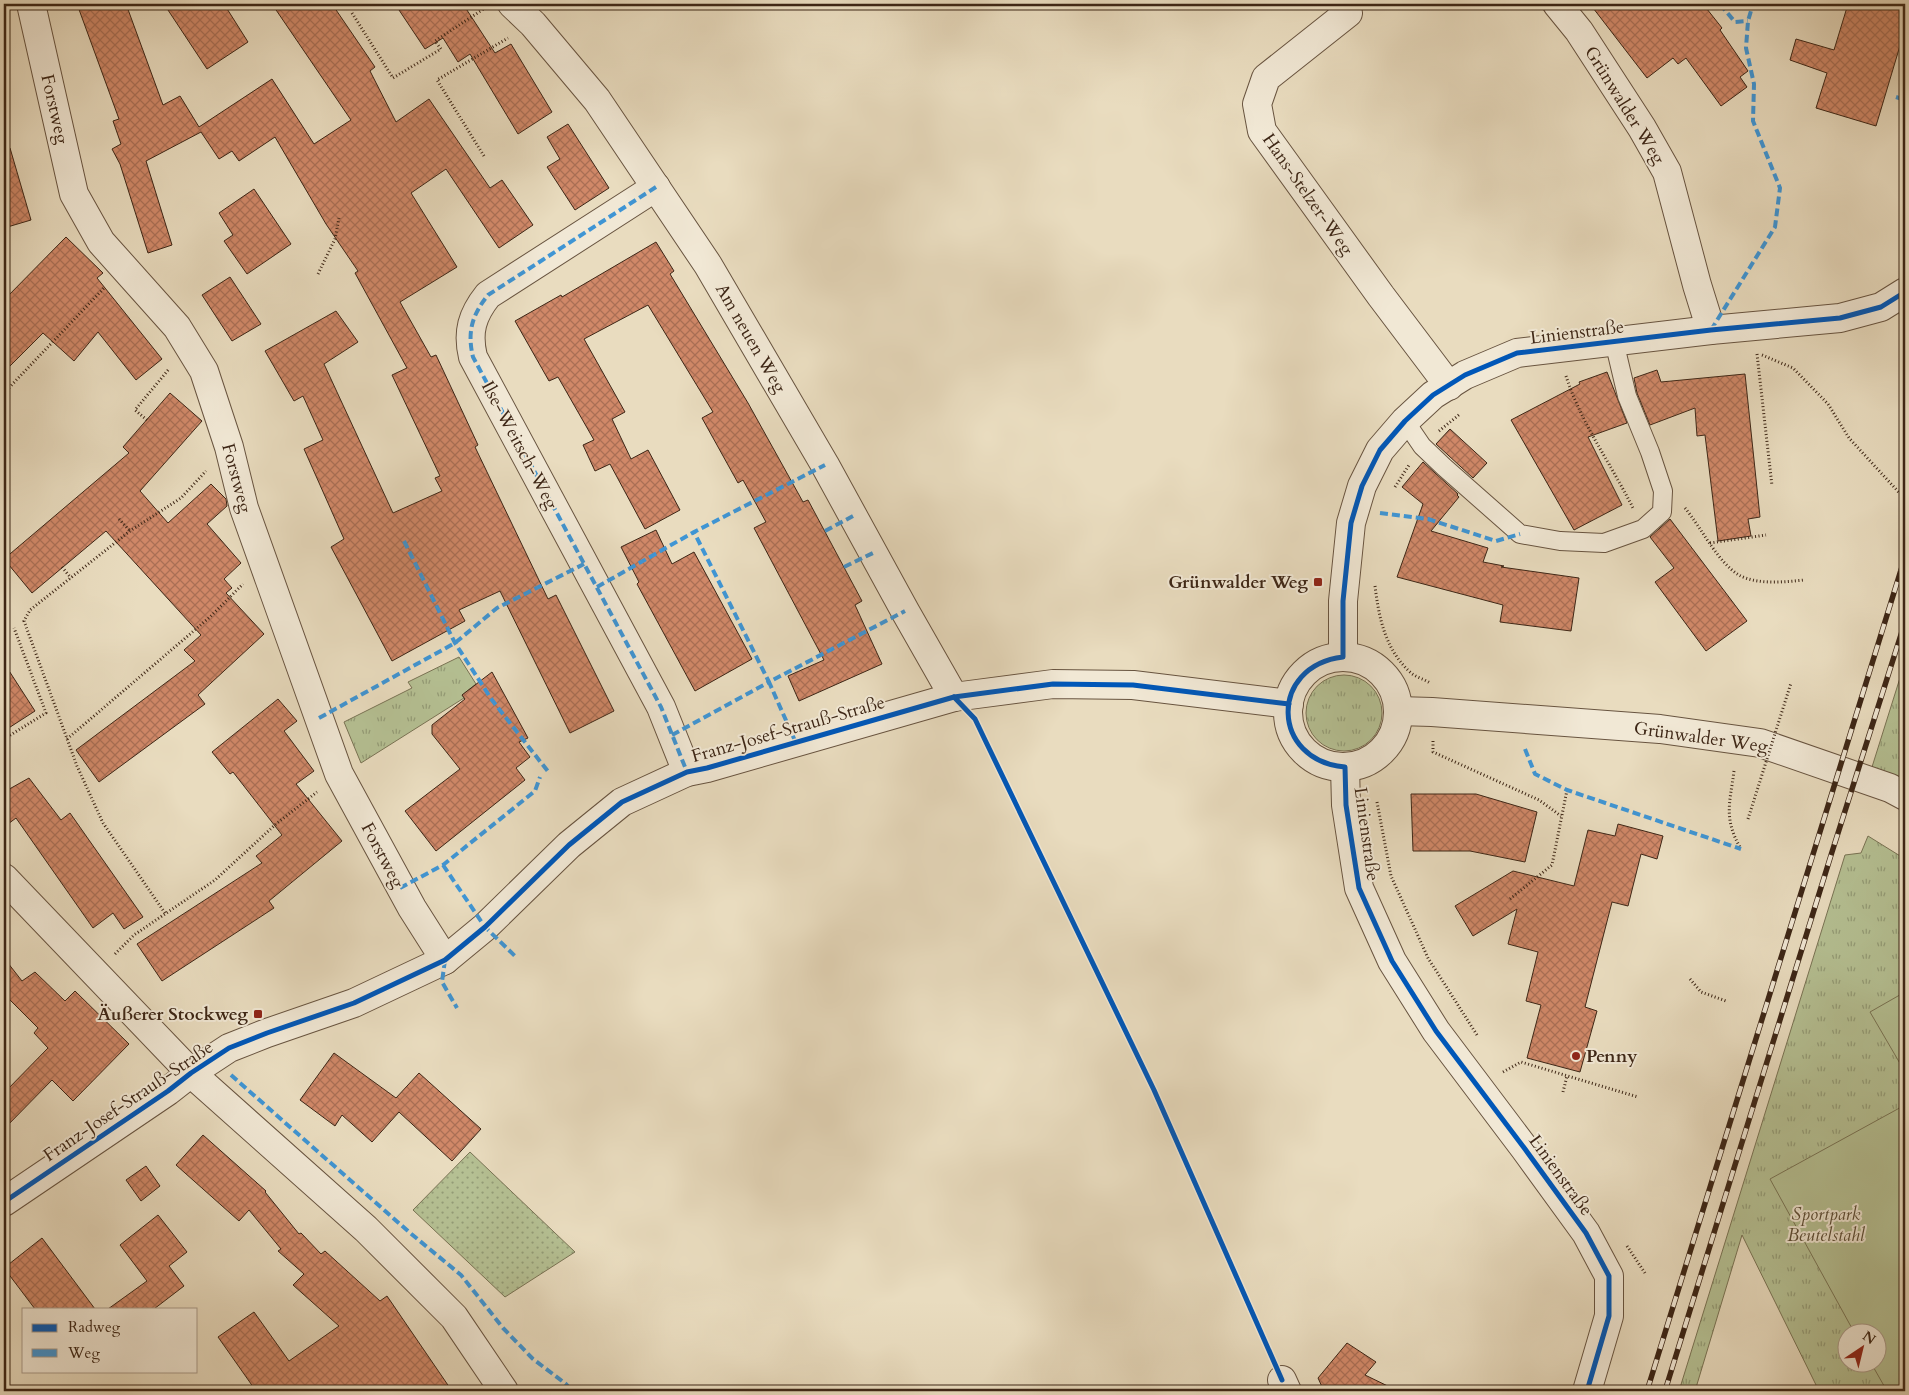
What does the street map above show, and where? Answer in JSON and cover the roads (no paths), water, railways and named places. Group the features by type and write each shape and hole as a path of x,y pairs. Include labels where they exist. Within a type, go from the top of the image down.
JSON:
{"street":[{"name":"Forstweg","path":"31,4 74,194 101,242 176,326 204,371 229,446 244,508 339,774 412,908 445,960"},
{"name":"Am neuen Weg","path":"512,4 533,24 597,100 708,265 825,465 912,625 954,697"},
{"name":"Grünwalder Weg","path":"1557,4 1589,47 1642,128 1667,172 1711,330"},
{"name":"Hans-Stelzer-Weg","path":"1350,7 1266,78 1257,104 1262,131 1381,296 1449,386"},
{"name":"Ilse-Weitsch-Weg","path":"656,187 488,295 476,310 469,343 473,357 661,707 687,772"},
{"name":"Linienstraße","path":"1343,657 1343,601 1351,523 1362,486 1380,450 1405,421 1433,396 1474,371 1517,353 1711,330 1840,318 1880,306 1905,292"},
{"name":"Linienstraße","path":"1343,657 1367,662 1386,677 1395,693 1398,711 1394,732 1383,750 1366,762 1345,767 1331,766 1318,761 1307,753 1298,743 1288,717 1289,704 1295,685 1307,670 1324,660 1343,657"},
{"name":"Franz-Josef-Strauß-Straße","path":"4,1202 229,1048 354,1003 445,960 485,927 569,845 622,802 687,772 725,763 954,697 1053,684 1129,685 1289,704"},
{"name":"Grünwalder Weg","path":"1398,711 1660,729 1760,743 1873,782 1905,796"},
{"name":"Linienstraße","path":"1345,767 1346,806 1359,888 1392,961 1436,1031 1586,1233 1609,1276 1609,1316 1587,1391"},
{"path":"4,878 191,1073 366,1229 454,1316 504,1391"}],"lane":[{"name":"Linienstraße","path":"1405,421 1422,446 1520,534 1560,541 1604,543 1643,529 1662,512 1663,491 1650,452 1627,396 1614,341"}],"railway":[{"path":"1647,1391 1905,557"},
{"path":"1665,1391 1905,622"}],"place":[{"name":"Grünwalder Weg","path":"1318,582"},
{"name":"Äußerer Stockweg","path":"258,1014"},
{"name":"Penny","path":"1576,1056"}],"park label":[{"name":"Sportpark Beutelstahl","path":"1826,1224"}]}
